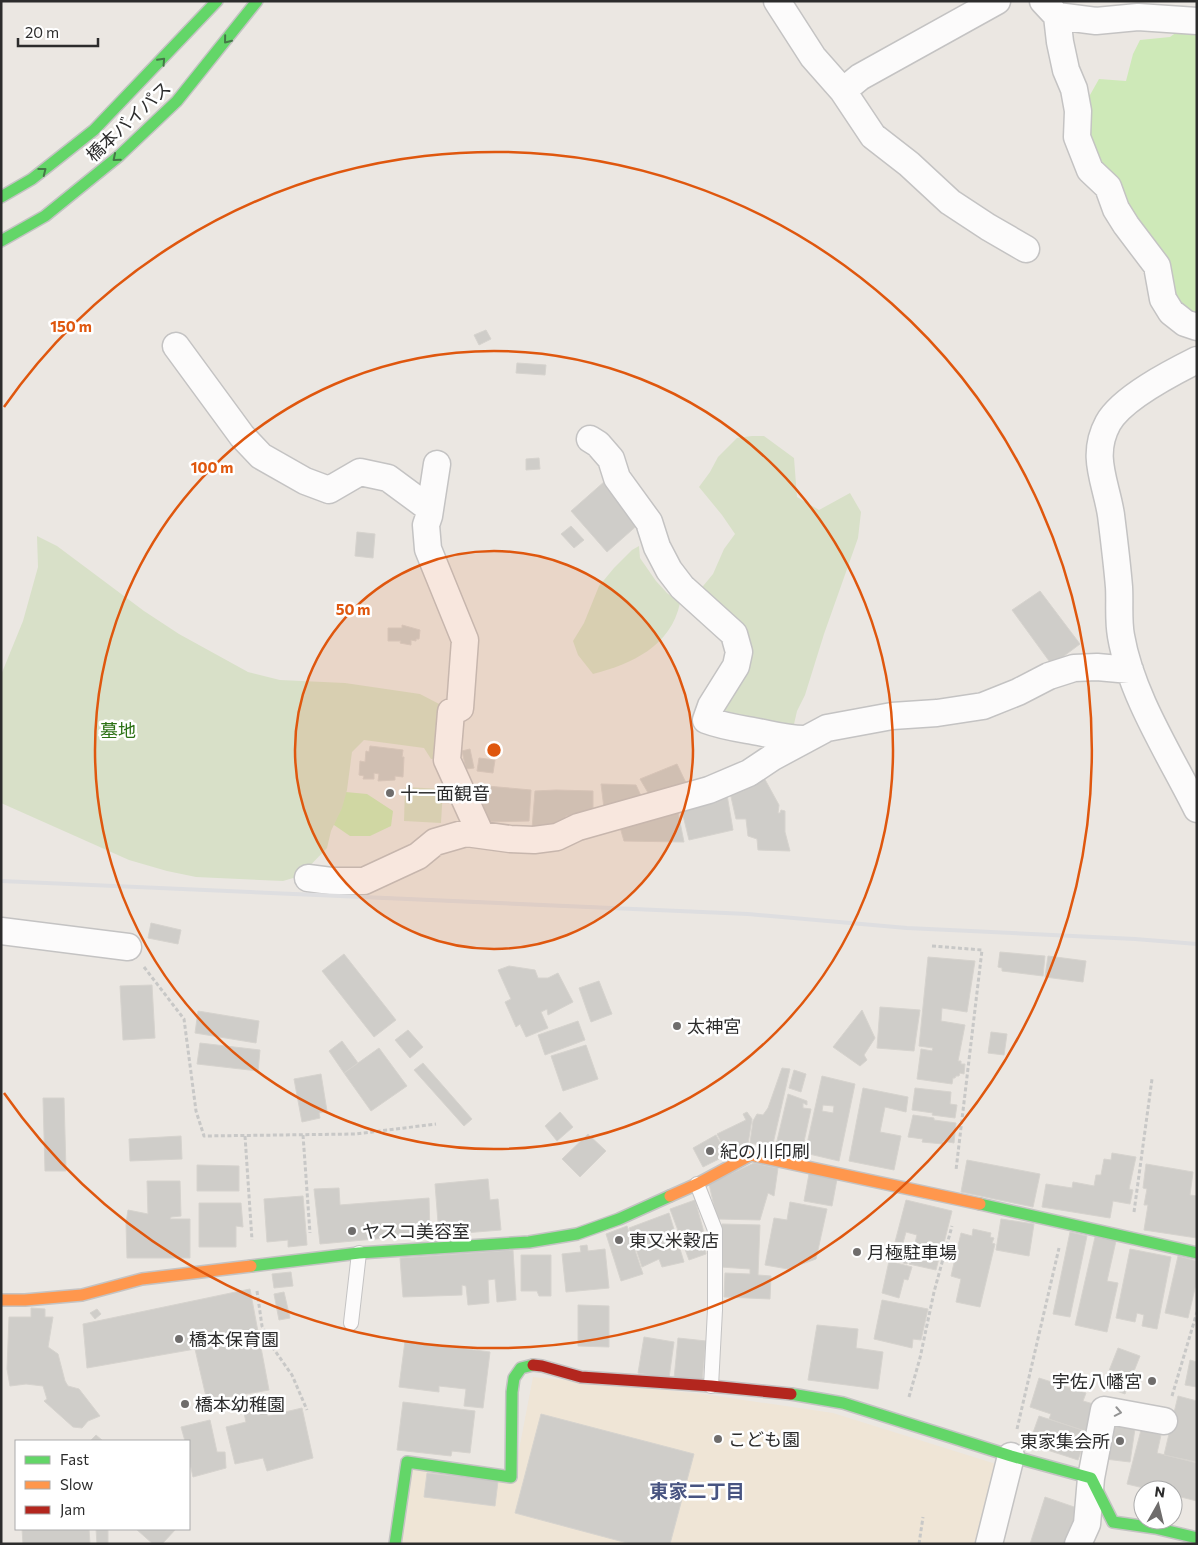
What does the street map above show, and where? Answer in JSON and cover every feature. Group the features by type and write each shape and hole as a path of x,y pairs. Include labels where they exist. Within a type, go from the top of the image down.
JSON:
{"main road":[{"name":"橋本バイパス","path":"1,197 32,179 94,130 217,1"},
{"name":"橋本バイパス","path":"1,241 45,216 120,156 177,101 256,1"},
{"path":"1,1300 25,1300 82,1294 142,1279 312,1259 529,1242 577,1234 620,1219 697,1184 751,1155 1197,1252"},
{"path":"395,1544 407,1462 510,1477 514,1378 521,1368 531,1365 542,1366 581,1377 711,1386 803,1395 843,1403 1011,1456 1091,1478 1113,1522 1176,1532 1197,1538"}],"street":[{"path":"777,1 813,57 843,91 873,136 909,164 950,202 1026,249"},
{"path":"843,91 860,77 997,1"},
{"path":"1050,8 1096,21 1138,17 1197,21"},
{"path":"1050,8 1066,70 1074,89 1078,111 1077,137 1090,170 1108,187 1116,209 1156,266 1163,299 1171,312 1185,323 1197,327"},
{"path":"176,346 242,436 261,456 305,481 329,490 360,472 388,478 430,509"},
{"path":"1194,798 1153,725 1130,670 1121,635 1118,570 1110,513 1099,460 1101,443 1108,422 1122,406 1167,375 1197,360"},
{"path":"590,439 598,444 611,458 617,478 649,522 669,570 682,586 734,634 739,652 736,666 711,706 706,720 725,727 754,731 786,739 804,739"},
{"path":"437,464 426,525 428,548 465,640 460,708 451,712 447,760 480,835"},
{"path":"308,878 331,881 364,880 418,856 436,842 466,833 518,839 557,838 578,827 709,790 749,773 804,739 827,728 892,716 937,714 983,706 1018,692 1049,676 1074,668 1097,667 1130,670"},
{"path":"1,931 128,947"},
{"path":"1078,1544 1087,1524 1091,1478 1104,1410 1164,1421"},
{"path":"989,1544 1011,1456"}],"lane":[{"path":"697,1184 715,1230 715,1310 711,1386"},
{"path":"351,1323 359,1254"}],"path":[{"path":"904,1422 934,1292 956,1213 953,1198 982,950 932,946"},
{"path":"128,947 184,1019 196,1111 204,1136 356,1134 436,1124"},
{"path":"1130,1237 1152,1079"},
{"path":"303,1135 312,1259"},
{"path":"1011,1456 1064,1223"},
{"path":"1164,1421 1197,1312"},
{"path":"919,1544 923,1517"}],"shaded area":[{"name":"こども園","path":"533,1377 703,1394 833,1413 996,1464 982,1544 399,1544 410,1466 513,1481"}],"green space":[{"path":"1181,29 1197,29 1197,324 1186,320 1093,171 1081,111 1099,79 1126,81 1133,54 1140,40 1170,37"},
{"path":"764,436 794,458 797,497 819,510 850,493 861,512 858,538 824,634 805,695 797,711 792,733 719,715 738,665 699,591 713,574 724,549 735,534 699,487 718,457 737,438"},
{"name":"墓地","path":"37,536 57,546 144,611 179,634 248,672 280,680 345,683 420,694 443,706 438,758 431,759 424,748 364,740 352,752 347,790 342,808 331,831 327,848 300,876 283,881 196,877 167,871 129,860 1,803 1,675 23,621 38,567"},
{"path":"639,546 640,558 656,581 680,603 675,618 659,642 648,651 622,665 593,674 578,655 573,641 584,623 599,586 632,550"},
{"path":"405,787 443,789 441,823 404,821"},
{"path":"335,791 367,794 393,811 391,826 370,836 350,836 334,825"}],"building":[{"path":"486,330 491,339 479,345 474,335"},
{"path":"517,363 546,365 545,375 516,373"},
{"path":"539,458 540,469 526,470 526,459"},
{"path":"605,481 641,522 607,552 571,511"},
{"path":"571,526 584,540 574,548 561,534"},
{"path":"357,532 375,534 373,558 355,556"},
{"path":"1040,591 1080,644 1052,665 1012,610"},
{"path":"402,625 420,630 419,639 416,639 416,641 411,640 411,645 400,643 401,641 388,641 388,628 402,628"},
{"path":"370,746 403,750 403,777 395,776 395,780 378,781 379,774 374,773 374,779 363,779 364,776 359,775 360,761 365,762 366,751 369,752"},
{"path":"470,749 474,768 466,769 462,751"},
{"path":"479,758 495,760 493,773 477,771"},
{"path":"677,764 687,785 650,796 640,779"},
{"path":"762,774 779,805 778,813 781,810 785,811 785,832 790,851 758,850 757,839 748,836 746,819 736,819 729,788"},
{"path":"601,784 636,785 643,800 604,808"},
{"path":"476,785 531,790 529,821 485,822 484,808 480,807"},
{"path":"726,789 733,830 689,840 681,807"},
{"path":"535,791 593,791 593,810 598,816 566,816 564,824 532,829"},
{"path":"678,812 684,842 624,841 620,827"},
{"path":"151,923 181,930 178,944 148,938"},
{"path":"1000,952 1045,956 1043,976 1002,971 1002,968 998,967"},
{"path":"344,954 396,1020 374,1037 322,971"},
{"path":"1048,956 1086,961 1083,982 1045,977"},
{"path":"928,957 975,961 967,1012 942,1008 941,1021 965,1025 958,1061 961,1061 961,1064 965,1064 964,1074 960,1073 959,1076 953,1078 952,1084 917,1079 921,1049 932,1051 933,1048 919,1046"},
{"path":"509,966 535,970 538,978 548,978 558,973 573,1002 548,1015 547,1009 541,1012 548,1028 526,1037 520,1024 516,1027 505,1002 511,999 498,970"},
{"path":"599,981 612,1014 591,1022 579,988"},
{"path":"152,985 155,1038 123,1040 120,986"},
{"path":"880,1007 920,1010 914,1051 877,1048"},
{"path":"862,1010 875,1038 864,1055 867,1060 860,1066 833,1047"},
{"path":"198,1011 259,1021 256,1043 195,1033"},
{"path":"578,1021 585,1040 545,1055 538,1035"},
{"path":"408,1030 423,1047 410,1058 395,1040"},
{"path":"991,1032 1007,1034 1004,1055 988,1053"},
{"path":"342,1041 358,1063 344,1073 329,1051"},
{"path":"200,1043 260,1050 258,1071 197,1064"},
{"path":"586,1045 598,1079 563,1091 551,1056"},
{"path":"379,1048 407,1086 371,1111 344,1073"},
{"path":"423,1063 472,1119 464,1126 414,1070"},
{"path":"782,1068 790,1069 772,1148 750,1143 753,1121 757,1114 763,1115 768,1108"},
{"path":"794,1070 806,1074 801,1092 789,1088"},
{"path":"321,1074 327,1111 319,1113 320,1118 302,1122 294,1079"},
{"path":"822,1076 855,1084 839,1161 805,1153","holes":["823,1105 834,1106 833,1113 822,1111"]},
{"path":"863,1088 908,1097 906,1112 885,1107 880,1132 901,1136 894,1170 849,1161"},
{"path":"915,1088 951,1092 950,1104 957,1105 955,1118 912,1110"},
{"path":"788,1094 807,1101 807,1105 803,1103 803,1108 811,1109 802,1151 776,1145"},
{"path":"43,1098 64,1098 66,1171 45,1171"},
{"path":"560,1112 573,1127 557,1141 545,1126"},
{"path":"747,1112 752,1119 748,1144 727,1154 717,1134 746,1120 743,1114"},
{"path":"913,1115 956,1123 954,1143 943,1141 943,1144 922,1142 923,1139 908,1137"},
{"path":"588,1134 606,1151 580,1177 562,1159"},
{"name":"紀の川印刷","path":"716,1135 727,1155 703,1167 693,1148"},
{"path":"181,1136 182,1159 130,1161 129,1139"},
{"path":"1112,1153 1136,1157 1129,1189 1133,1190 1130,1204 1113,1201 1110,1218 1042,1207 1046,1184 1072,1188 1073,1182 1094,1186 1096,1175 1101,1175 1104,1159 1111,1160"},
{"path":"967,1160 1040,1174 1033,1207 961,1192"},
{"name":"紀の川印刷","path":"754,1163 778,1168 774,1196 768,1193 760,1220 717,1219 709,1184"},
{"path":"1146,1164 1193,1172 1190,1195 1197,1196 1197,1238 1144,1230 1148,1205 1144,1205 1147,1189 1143,1188"},
{"path":"197,1165 239,1166 239,1191 197,1191"},
{"path":"809,1174 837,1179 832,1206 804,1201"},
{"path":"488,1179 490,1200 498,1199 501,1230 439,1235 435,1184"},
{"path":"147,1181 180,1181 181,1216 171,1217 170,1219 190,1219 190,1258 127,1258 126,1223 128,1210 148,1214"},
{"path":"339,1188 340,1205 429,1198 430,1234 320,1244 314,1189"},
{"path":"303,1196 307,1245 288,1247 288,1240 267,1242 264,1199"},
{"path":"695,1200 703,1229 706,1254 689,1260 670,1209"},
{"path":"906,1200 952,1211 941,1255 914,1247 917,1235 906,1232 903,1243 895,1242"},
{"path":"790,1202 827,1209 816,1259 788,1269 765,1265 774,1218 787,1220"},
{"path":"199,1203 241,1203 243,1227 236,1226 236,1247 199,1247"},
{"path":"669,1213 684,1262 662,1267 659,1259 642,1267 629,1228"},
{"path":"1001,1219 1034,1224 1029,1256 996,1250"},
{"path":"722,1224 760,1225 758,1275 771,1276 770,1299 724,1297 725,1273 750,1274 750,1269 721,1267"},
{"path":"627,1226 643,1274 621,1281 606,1234"},
{"path":"973,1229 991,1233 990,1237 994,1238 992,1243 995,1244 980,1307 956,1302 961,1279 951,1276 961,1233 972,1236"},
{"path":"1070,1232 1087,1236 1070,1317 1053,1314"},
{"path":"1095,1237 1116,1241 1107,1281 1118,1283 1107,1332 1075,1325"},
{"path":"587,1245 588,1251 605,1249 609,1288 566,1292 562,1254 581,1252 580,1246"},
{"path":"895,1248 910,1252 907,1264 892,1260"},
{"path":"1130,1249 1171,1257 1157,1329 1142,1326 1144,1315 1137,1313 1135,1322 1116,1318"},
{"path":"513,1250 516,1300 497,1302 495,1279 488,1280 489,1303 468,1305 466,1286 462,1285 462,1295 403,1297 400,1258"},
{"path":"912,1251 939,1258 936,1270 909,1264"},
{"path":"521,1255 551,1255 551,1296 539,1296 537,1291 521,1291"},
{"path":"1178,1256 1197,1261 1197,1280 1188,1318 1165,1313"},
{"path":"889,1261 912,1267 908,1280 904,1279 899,1298 882,1293"},
{"path":"291,1272 293,1286 274,1288 272,1274"},
{"path":"250,1289 269,1390 207,1401 195,1349 87,1368 83,1324"},
{"path":"284,1292 290,1318 279,1320 274,1294"},
{"path":"882,1300 928,1309 921,1340 913,1339 912,1348 874,1339"},
{"path":"578,1305 609,1306 609,1347 578,1346"},
{"path":"31,1308 45,1309 45,1317 53,1317 48,1347 58,1354 68,1386 79,1389 100,1416 88,1421 82,1428 73,1427 44,1401 47,1399 43,1386 26,1384 10,1386 7,1369 9,1317 31,1317"},
{"path":"97,1309 101,1314 95,1319 90,1313"},
{"path":"817,1325 858,1329 856,1348 883,1352 878,1389 808,1380"},
{"path":"644,1337 674,1342 669,1378 638,1373"},
{"path":"678,1338 706,1341 702,1381 674,1379"},
{"path":"405,1341 490,1352 483,1408 464,1406 466,1389 439,1386 439,1392 399,1387"},
{"path":"1118,1348 1140,1356 1125,1394 1103,1386"},
{"path":"1190,1360 1197,1362 1197,1387 1185,1385"},
{"path":"1039,1378 1086,1393 1083,1401 1097,1405 1088,1432 1049,1419 1051,1414 1030,1407"},
{"path":"1178,1396 1197,1401 1197,1462 1164,1455"},
{"path":"403,1402 475,1411 470,1453 452,1451 451,1456 397,1450"},
{"path":"302,1408 313,1458 267,1471 263,1458 235,1464 226,1427 246,1422 244,1413 267,1409 268,1416"},
{"path":"541,1414 694,1454 670,1544 631,1544 515,1513"},
{"path":"1039,1416 1088,1432 1078,1460 1029,1444"},
{"name":"東家集会所","path":"1111,1419 1136,1422 1130,1462 1105,1459"},
{"path":"210,1420 217,1452 225,1452 226,1468 193,1477 190,1464 190,1440 185,1440 181,1427"},
{"path":"1141,1430 1161,1435 1157,1453 1197,1463 1197,1501 1183,1498 1183,1480 1133,1480 1133,1485 1127,1484"},
{"path":"96,1435 102,1440 91,1440"},
{"path":"427,1473 498,1481 495,1506 424,1497"},
{"path":"1045,1497 1080,1509 1069,1544 1030,1544"},
{"path":"22,1530 89,1530 90,1544 23,1544"},
{"path":"96,1530 108,1530 108,1544 97,1544"},
{"path":"137,1530 175,1530 162,1544 153,1544"}],"railway":[{"path":"1,881 748,914 907,928 1135,939 1197,944"}],"traffic: fast":[{"path":"1,197 32,179 94,130 217,1"},
{"path":"1,241 45,216 119,156 177,101 257,1"},
{"path":"251,1266 359,1253 529,1242 577,1234 619,1219 670,1196"},
{"path":"980,1204 1197,1253"},
{"path":"395,1544 407,1462 511,1477 512,1392 514,1378 521,1368 533,1365"},
{"path":"791,1394 843,1403 1011,1456 1091,1478 1113,1522 1155,1528 1197,1538"}],"traffic: slow":[{"path":"670,1196 751,1155 980,1204"},
{"path":"1,1300 82,1295 142,1279 251,1266"}],"traffic: jam":[{"path":"533,1365 581,1377 711,1386 791,1394"}],"place":[{"name":"十一面観音","path":"390,793"},
{"name":"太神宮","path":"677,1026"},
{"name":"紀の川印刷","path":"710,1151"},
{"name":"ヤスコ美容室","path":"352,1231"},
{"name":"東又米穀店","path":"619,1240"},
{"name":"月極駐車場","path":"857,1252"},
{"name":"橋本保育園","path":"179,1339"},
{"name":"宇佐八幡宮","path":"1152,1381"},
{"name":"橋本幼稚園","path":"185,1404"},
{"name":"こども園","path":"718,1439"},
{"name":"東家集会所","path":"1120,1441"}],"district":[{"name":"東家二丁目","path":"697,1490"}]}
